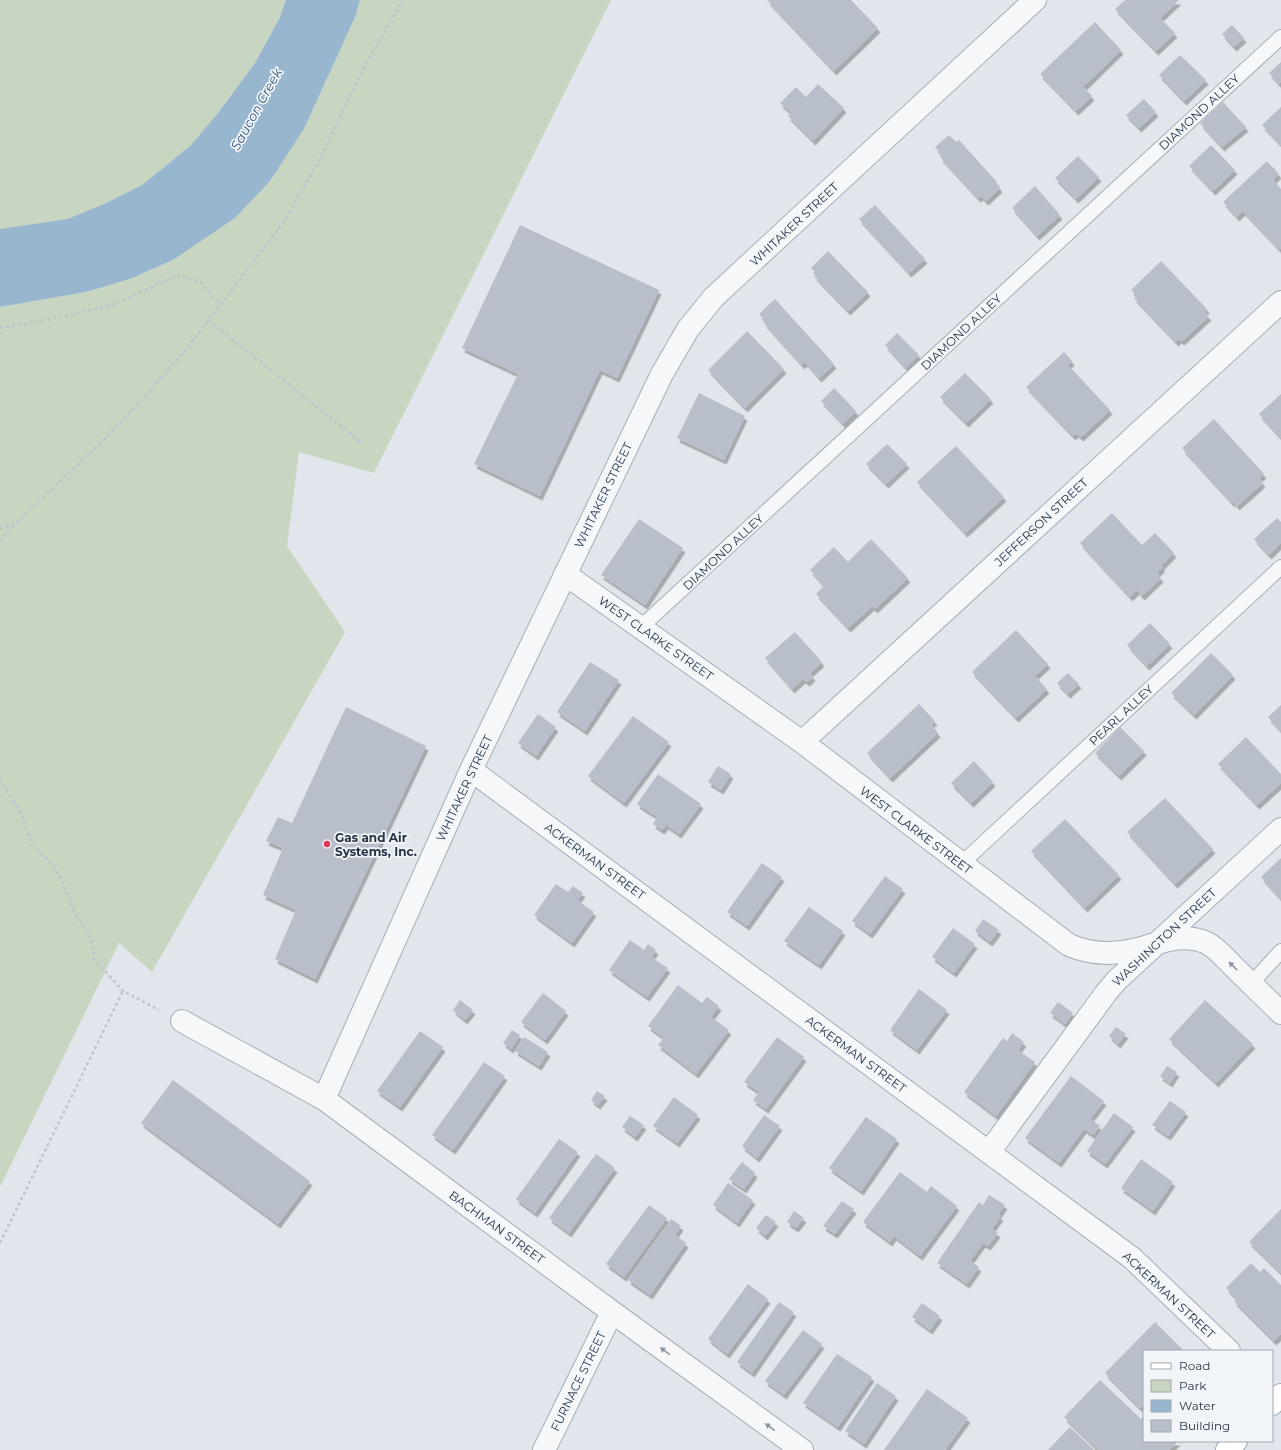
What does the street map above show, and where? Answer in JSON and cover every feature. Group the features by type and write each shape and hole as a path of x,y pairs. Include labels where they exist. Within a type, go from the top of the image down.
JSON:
{"street":[{"name":"WHITAKER STREET","path":"324,1099 471,770 662,374 688,329 714,297 1035,0"},
{"name":"JEFFERSON STREET","path":"802,742 1281,302"},
{"name":"WEST CLARKE STREET","path":"565,574 802,742 960,864 1062,940 1077,948 1095,953 1115,953 1135,950 1175,938 1192,939 1206,943 1212,946 1281,1013"},
{"name":"ACKERMAN STREET","path":"471,770 1132,1258 1228,1350"},
{"name":"WASHINGTON STREET","path":"989,1152 1106,993 1124,972 1281,830"},
{"name":"BACHMAN STREET","path":"182,1021 324,1099 612,1312 802,1450"},
{"name":"FURNACE STREET","path":"544,1450 612,1312"}],"lane":[{"name":"DIAMOND ALLEY","path":"641,627 1281,37"},
{"name":"PEARL ALLEY","path":"960,864 1281,567"},
{"path":"1251,984 1281,951"}],"path":[{"path":"0,541 14,525 119,425 184,352 283,223 319,161 362,71 403,0"},
{"path":"0,328 43,321 112,306 178,275 200,282 220,305"},
{"path":"208,320 362,443"},
{"path":"0,528 14,525"},
{"path":"0,780 18,808 32,843 59,874 74,911 92,942 94,959 123,991 182,1021"},
{"path":"0,1243 123,991"}],"green space":[{"path":"0,0 286,0 279,19 255,63 218,113 191,145 142,185 68,220 0,229"},
{"path":"360,0 611,0 374,473 299,452 287,546 345,632 152,972 119,943 0,1187 0,307 86,292 130,279 173,260 270,181 304,129 356,15"}],"water":[{"name":"Saucon Creek","path":"286,0 360,0 356,15 304,129 270,181 235,218 173,260 130,279 86,292 0,307 0,229 68,219 104,204 142,185 191,145 218,113 255,63 279,19"}],"building":[{"path":"767,0 851,0 878,28 834,71"},
{"path":"1125,0 1179,0 1160,18 1175,33 1156,51 1115,9"},
{"path":"1095,22 1121,50 1083,87 1092,96 1076,111 1040,74"},
{"path":"1232,25 1244,38 1234,47 1222,34"},
{"path":"1180,55 1206,80 1184,101 1159,75"},
{"path":"1281,62 1281,81 1279,84 1269,73"},
{"path":"818,84 844,108 813,141 788,116 791,113 780,103 796,87 806,97"},
{"path":"1144,99 1156,112 1139,128 1126,115"},
{"path":"1223,102 1246,127 1222,147 1200,123"},
{"path":"1281,107 1281,145 1262,125"},
{"path":"949,135 956,142 959,140 997,182 996,183 1000,188 986,201 981,196 978,198 940,157 942,155 935,147"},
{"path":"1211,145 1235,170 1213,191 1189,166"},
{"path":"1078,156 1099,177 1076,199 1055,178"},
{"path":"1267,161 1279,174 1273,180 1281,189 1281,248 1279,249 1243,211 1237,217 1223,202"},
{"path":"1035,186 1060,215 1037,236 1012,208"},
{"path":"875,205 925,259 909,273 859,219"},
{"path":"520,225 659,290 617,378 600,370 540,496 474,464 518,374 462,348"},
{"path":"828,251 868,292 848,311 814,276 817,274 811,268"},
{"path":"1161,261 1207,309 1204,312 1209,316 1182,341 1179,339 1176,342 1134,298 1137,295 1131,290"},
{"path":"775,299 834,364 819,378 805,362 802,365 764,323 765,321 759,314"},
{"path":"747,331 784,369 745,408 708,370"},
{"path":"897,333 919,355 906,368 885,345"},
{"path":"1064,352 1072,361 1068,365 1110,410 1081,437 1076,433 1073,436 1026,387"},
{"path":"965,373 991,399 966,423 940,397"},
{"path":"834,388 856,411 843,424 821,401"},
{"path":"699,393 745,416 724,460 677,438"},
{"path":"1281,394 1281,438 1259,414"},
{"path":"1214,419 1264,474 1259,478 1263,483 1237,506 1233,501 1232,503 1182,448"},
{"path":"887,444 907,464 886,484 866,464"},
{"path":"956,446 1004,497 965,533 917,482"},
{"path":"1112,513 1142,545 1155,533 1174,553 1161,566 1163,567 1157,573 1161,578 1142,596 1137,590 1130,597 1080,543"},
{"path":"1277,518 1281,522 1281,543 1269,555 1254,539"},
{"path":"639,519 683,548 645,605 601,575"},
{"path":"871,539 908,578 875,609 872,606 848,628 816,594 824,586 810,570 834,547 848,562"},
{"path":"1150,623 1170,644 1147,666 1127,645"},
{"path":"1016,630 1048,664 1035,676 1047,689 1016,718 972,672"},
{"path":"795,632 822,662 810,673 813,677 807,682 803,679 792,689 765,658"},
{"path":"1211,653 1233,675 1194,715 1171,693"},
{"path":"590,662 619,680 585,731 557,712"},
{"path":"1068,673 1079,684 1068,694 1057,683"},
{"path":"919,704 935,721 931,724 938,733 890,778 867,753"},
{"path":"1281,705 1281,731 1268,717"},
{"name":"Gas and Air Systems, Inc.","path":"346,707 426,746 315,979 275,959 296,910 263,895 283,848 266,841 278,817 292,823"},
{"path":"538,714 556,727 536,756 518,743"},
{"path":"633,716 669,742 624,803 588,776"},
{"path":"1120,727 1144,751 1119,776 1095,753"},
{"path":"1246,737 1281,774 1281,783 1257,805 1218,764"},
{"path":"974,761 993,782 971,803 951,783"},
{"path":"718,766 731,774 721,790 708,782"},
{"path":"658,774 701,804 679,834 666,825 662,830 653,824 657,817 637,804"},
{"path":"1165,798 1213,849 1175,884 1127,832"},
{"path":"1065,819 1119,875 1085,908 1031,851"},
{"path":"1281,858 1281,899 1261,877"},
{"path":"762,863 782,877 747,926 727,912"},
{"path":"885,876 903,889 870,934 852,921"},
{"path":"556,884 568,892 573,886 583,893 577,900 594,912 572,943 534,915"},
{"path":"809,907 843,931 819,965 784,941"},
{"path":"983,919 999,930 990,942 975,931"},
{"path":"953,928 975,944 954,973 932,957"},
{"path":"630,940 644,950 648,944 656,950 651,957 668,968 647,997 609,970"},
{"path":"678,985 702,1003 707,997 719,1006 711,1017 729,1030 696,1074 658,1045 664,1038 648,1026"},
{"path":"919,989 947,1010 917,1050 890,1030"},
{"path":"543,993 566,1011 545,1040 521,1022"},
{"path":"460,1000 473,1010 465,1020 453,1010"},
{"path":"1205,1000 1253,1044 1216,1083 1169,1039"},
{"path":"1058,1002 1073,1013 1065,1024 1050,1013"},
{"path":"1116,1027 1126,1034 1118,1044 1109,1036"},
{"path":"512,1030 520,1035 511,1049 503,1043"},
{"path":"420,1031 443,1047 400,1107 377,1091"},
{"path":"1012,1033 1024,1042 1018,1050 1035,1062 996,1116 964,1092 1003,1038 1007,1041"},
{"path":"524,1037 548,1052 539,1066 515,1051"},
{"path":"777,1037 804,1057 766,1109 753,1100 759,1092 744,1082"},
{"path":"484,1062 505,1076 453,1150 432,1135"},
{"path":"1167,1066 1177,1072 1170,1083 1160,1076"},
{"path":"1071,1076 1104,1101 1090,1119 1100,1126 1093,1135 1084,1129 1059,1163 1025,1138"},
{"path":"173,1080 310,1181 278,1224 141,1123"},
{"path":"597,1091 605,1096 598,1105 591,1100"},
{"path":"674,1097 698,1115 677,1143 653,1126"},
{"path":"1170,1101 1186,1112 1168,1136 1152,1125"},
{"path":"1114,1113 1133,1127 1105,1164 1087,1151"},
{"path":"764,1115 780,1126 757,1158 742,1146"},
{"path":"630,1116 644,1125 635,1137 622,1127"},
{"path":"866,1117 897,1139 861,1191 829,1168"},
{"path":"559,1139 578,1152 535,1213 516,1199"},
{"path":"596,1154 615,1168 569,1233 549,1218"},
{"path":"1141,1159 1173,1182 1153,1211 1121,1188"},
{"path":"742,1162 755,1173 744,1189 729,1179"},
{"path":"900,1172 927,1192 931,1186 957,1206 920,1256 894,1236 890,1242 863,1222"},
{"path":"728,1183 753,1200 737,1223 713,1205"},
{"path":"989,1195 1005,1205 998,1215 1001,1216 992,1229 998,1233 988,1246 983,1243 970,1261 979,1267 967,1284 937,1263 979,1202 983,1205"},
{"path":"842,1201 854,1209 835,1234 823,1226"},
{"path":"649,1205 667,1218 624,1277 606,1264"},
{"path":"1281,1209 1281,1273 1249,1242"},
{"path":"794,1211 804,1218 796,1228 787,1222"},
{"path":"766,1215 776,1222 765,1236 756,1228"},
{"path":"671,1219 681,1226 675,1235 686,1243 650,1295 628,1280"},
{"path":"1251,1263 1260,1272 1264,1268 1281,1285 1281,1334 1274,1341 1234,1301 1237,1299 1226,1288"},
{"path":"748,1284 768,1299 727,1354 708,1339"},
{"path":"779,1302 794,1312 752,1373 737,1362"},
{"path":"922,1303 940,1316 930,1330 912,1317"},
{"path":"1155,1322 1183,1350 1143,1350 1143,1405 1140,1408 1105,1373"},
{"path":"803,1330 822,1344 784,1395 765,1381"},
{"path":"837,1354 872,1377 838,1427 803,1403"},
{"path":"1100,1380 1141,1419 1143,1417 1143,1442 1177,1442 1169,1450 1098,1450 1064,1417"},
{"path":"877,1383 896,1396 864,1444 845,1431"},
{"path":"927,1389 968,1418 945,1450 884,1450"},
{"path":"1070,1427 1094,1450 1048,1450"}],"place":[{"name":"Gas and Air Systems, Inc.","path":"327,844"}]}
